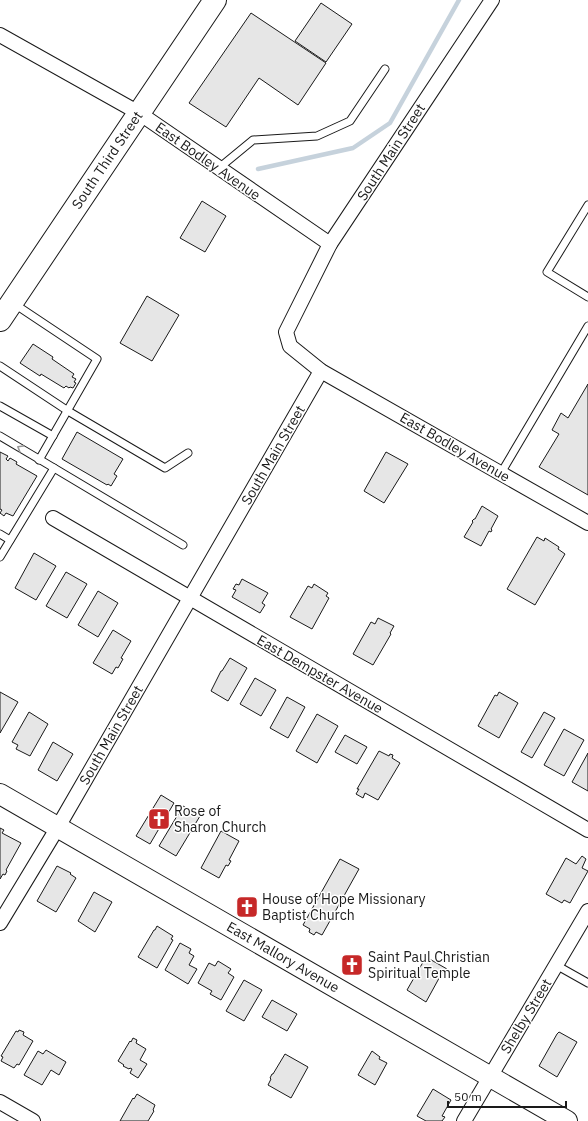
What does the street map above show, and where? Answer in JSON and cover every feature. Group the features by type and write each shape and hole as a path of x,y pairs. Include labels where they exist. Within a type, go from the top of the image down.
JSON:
{"main road":[{"name":"South Third Street","path":"0,320 215,0"},
{"name":"East Mallory Avenue","path":"0,794 566,1121"}],"street":[{"name":"South Main Street","path":"0,923 58,827 321,371 290,346 286,332 330,244 492,0"},
{"name":"East Bodley Avenue","path":"0,35 139,113 330,244"},
{"name":"East Bodley Avenue","path":"321,371 588,523"},
{"name":"East Dempster Avenue","path":"53,518 588,830"},
{"name":"Shelby Street","path":"464,1121 588,911"},
{"path":"0,1102 33,1121"}],"lane":[{"path":"219,168 253,140 317,136 350,121 385,69"},
{"path":"588,204 546,272 588,297"},
{"path":"11,302 97,359 39,460"},
{"path":"501,473 588,326"},
{"path":"0,366 68,411 165,468 188,453"},
{"path":"0,406 53,436"},
{"path":"0,436 183,545"},
{"path":"0,557 54,468"},
{"path":"0,534 10,540"},
{"path":"556,966 588,983"}],"building":[{"path":"321,3 352,24 326,62 295,41"},
{"path":"251,13 326,63 298,105 259,78 226,127 189,103"},
{"path":"202,201 226,216 205,252 180,238"},
{"path":"147,296 179,315 152,361 120,343"},
{"path":"33,344 53,357 52,359 74,374 72,377 76,379 74,382 76,383 73,388 66,386 64,388 41,374 40,376 20,363"},
{"path":"588,384 588,495 539,467 559,434 552,430 561,413 568,418"},
{"path":"77,432 123,459 114,474 117,476 111,486 62,459"},
{"path":"0,452 8,456 6,459 8,461 10,458 17,462 16,464 37,476 13,516 6,513 4,516 0,513 2,510 0,509"},
{"path":"386,452 408,464 384,503 364,491"},
{"path":"482,506 498,516 491,529 491,532 489,531 481,546 464,537"},
{"path":"537,537 544,541 545,538 559,547 558,549 565,554 535,605 507,589"},
{"path":"34,553 56,566 36,600 15,588"},
{"path":"66,572 87,584 67,618 46,606"},
{"path":"242,579 268,593 262,603 265,605 260,613 232,597 236,590 233,589 236,584 239,585"},
{"path":"314,584 328,593 326,596 329,598 312,629 290,617 308,586 312,588"},
{"path":"98,591 118,603 98,637 78,625"},
{"path":"378,618 394,626 373,665 353,654 371,622 375,624"},
{"path":"113,630 131,641 121,658 123,659 118,668 116,667 112,674 93,663"},
{"path":"230,658 247,668 228,701 211,691 221,671"},
{"path":"255,678 276,690 261,716 240,704"},
{"path":"0,692 18,702 0,733"},
{"path":"499,692 518,703 499,738 478,726 495,695 497,696"},
{"path":"287,697 305,707 288,738 270,728"},
{"path":"29,712 48,724 30,756 16,749 18,745 12,742"},
{"path":"544,712 555,718 532,758 521,752"},
{"path":"317,714 338,726 317,763 296,751"},
{"path":"564,729 584,740 564,776 544,765"},
{"path":"345,735 367,747 357,764 335,752"},
{"path":"53,742 73,754 57,781 38,770"},
{"path":"379,751 389,756 390,754 393,755 392,758 400,763 378,800 365,793 363,798 356,794 359,789 357,789"},
{"path":"588,753 588,791 572,782"},
{"path":"161,795 174,803 150,844 136,836"},
{"path":"183,806 200,816 176,856 159,846"},
{"path":"0,828 4,830 2,833 21,843 6,870 5,875 3,874 0,879"},
{"path":"221,831 239,841 229,860 231,861 228,866 226,865 219,878 201,868"},
{"path":"582,856 586,859 582,868 588,871 570,903 564,900 562,903 546,894 566,858 576,864"},
{"path":"340,859 359,869 322,935 316,932 314,935 309,932 310,929 303,925"},
{"path":"57,866 71,873 70,874 76,878 56,912 37,901"},
{"path":"94,892 112,902 95,932 78,921"},
{"path":"157,926 173,936 171,939 173,940 157,968 138,957"},
{"path":"180,943 191,949 189,953 194,956 189,965 197,969 188,984 165,970"},
{"path":"426,957 447,969 445,973 443,971 426,1002 407,990"},
{"path":"218,961 231,969 228,973 234,977 221,1000 210,994 212,991 198,983 209,963 215,966"},
{"path":"244,980 262,990 244,1021 226,1011"},
{"path":"272,1000 297,1014 287,1031 262,1017"},
{"path":"19,1030 24,1032 23,1035 33,1041 19,1065 17,1064 14,1068 1,1061 3,1057 1,1056 16,1031 18,1032"},
{"path":"559,1032 577,1042 557,1077 539,1066"},
{"path":"133,1038 137,1040 136,1043 146,1049 140,1060 147,1064 138,1078 130,1073 132,1069 123,1066 124,1065 118,1061"},
{"path":"46,1050 66,1062 59,1075 51,1070 42,1085 24,1075 38,1051 43,1054"},
{"path":"372,1051 380,1057 379,1059 387,1063 375,1085 358,1075"},
{"path":"285,1054 308,1067 291,1098 268,1085 272,1074"},
{"path":"433,1089 451,1100 442,1116 445,1117 442,1121 426,1121 417,1116"},
{"path":"137,1094 155,1105 154,1111 148,1121 120,1121 133,1098 134,1099"}],"waterway":[{"path":"258,169 353,148 390,123 459,0"}],"place":[{"name":"Rose of Sharon Church","path":"159,819"},
{"name":"House of Hope Missionary Baptist Church","path":"247,907"},
{"name":"Saint Paul Christian Spiritual Temple","path":"352,965"}]}
